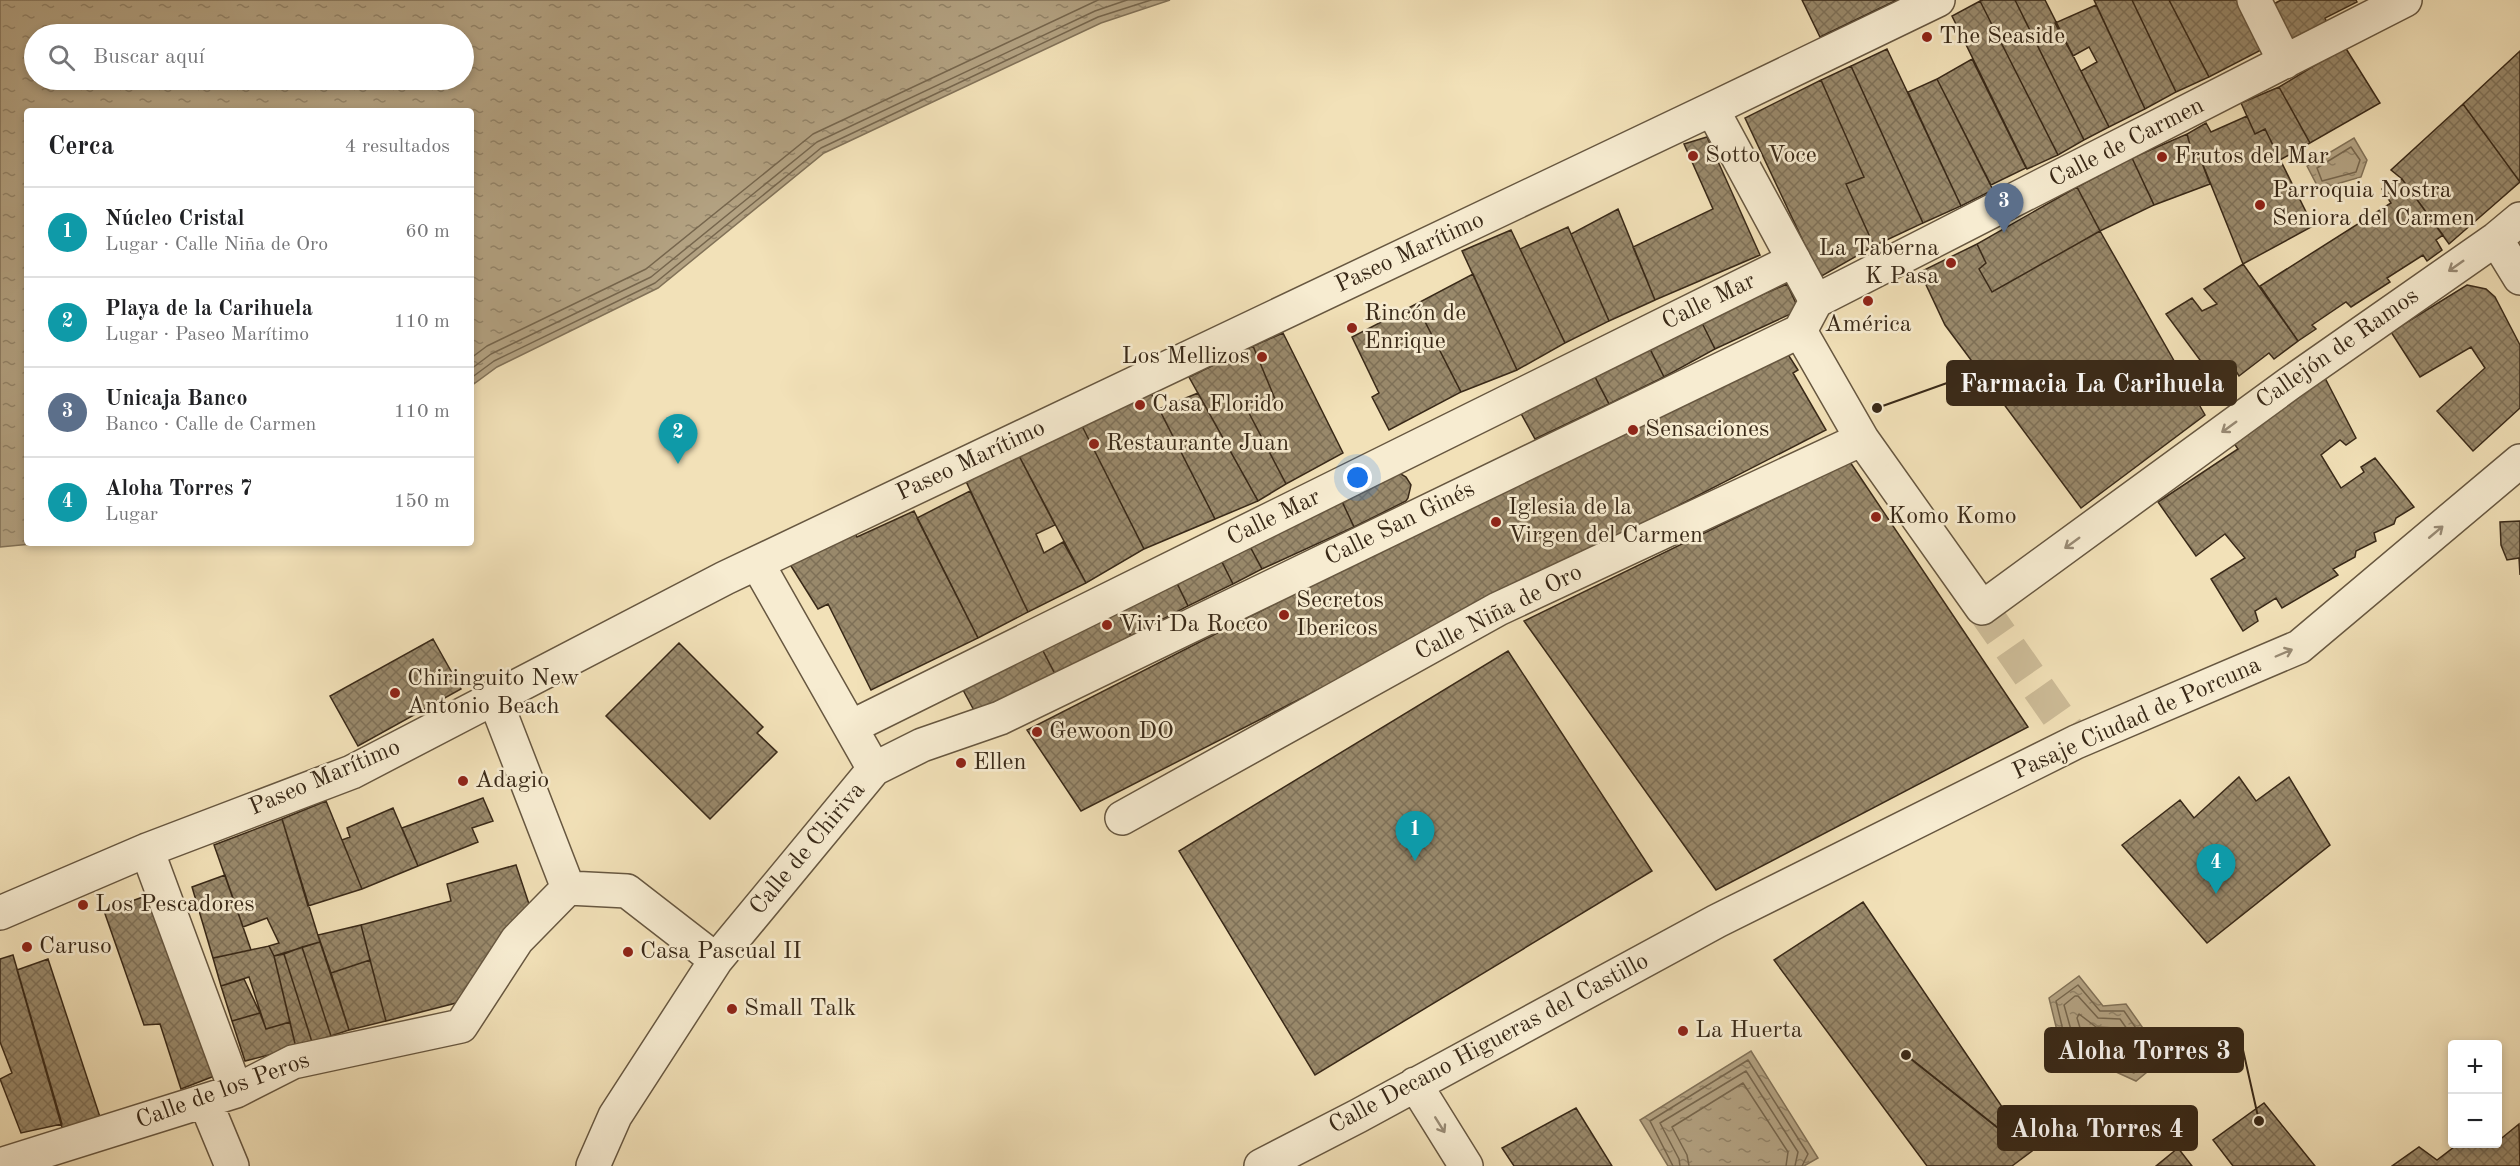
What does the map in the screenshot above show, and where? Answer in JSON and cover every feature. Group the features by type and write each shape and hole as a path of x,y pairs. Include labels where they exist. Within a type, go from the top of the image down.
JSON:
{"street":[{"name":"Paseo Marítimo","path":"0,913 147,850 352,772 757,563 1712,110 1938,0"},
{"path":"2254,0 2285,62"},
{"name":"Calle de Carmen","path":"1816,301 2405,0"},
{"path":"1712,110 1816,301 1800,331 1862,439"},
{"path":"2508,229 2520,278"},
{"name":"Callejón de Ramos","path":"1862,439 1982,608 2290,383 2508,229"},
{"name":"Calle Mar","path":"850,727 1794,260"},
{"name":"Calle San Ginés","path":"1000,718 1800,331"},
{"name":"Calle Niña de Oro","path":"1122,818 1498,609 1862,439"},
{"name":"Pasaje Ciudad de Porcuna","path":"1717,921 2076,742 2299,647 2520,461"},
{"path":"757,563 874,769"},
{"path":"494,698 568,888 627,891 716,960"},
{"name":"Calle de Chiriva","path":"593,1166 615,1116 716,960 874,769 922,745 1000,718"},
{"path":"147,850 236,1091"},
{"name":"Calle de los Peros","path":"0,1166 236,1091 293,1062 461,1026 517,940 568,888"},
{"name":"Calle Decano Higueras del Castillo","path":"1261,1166 1717,921"},
{"path":"1415,1084 1466,1166"},
{"path":"205,1101 232,1166"}],"water":[{"path":"0,0 1170,0 1101,23 824,153 658,288 497,367 474,384 474,108 24,108 24,545 0,547"},
{"path":"2354,138 2367,160 2361,177 2319,189 2307,166"},
{"path":"2079,976 2103,1006 2126,1004 2164,1058 2136,1081 2061,1047 2049,998"},
{"path":"1751,1051 1818,1158 1804,1166 1668,1166 1640,1120"}],"building":[{"path":"1802,0 1897,0 1820,37"},
{"path":"2015,0 2084,140 2058,155 1980,1"},
{"path":"2015,0 2045,0 2109,127 2084,140"},
{"path":"2094,0 2132,0 2176,92 2145,109"},
{"path":"2132,0 2169,0 2209,77 2176,92"},
{"path":"2169,0 2238,0 2263,49 2209,77"},
{"path":"2281,0 2356,0 2357,2 2325,18 2327,23 2286,41 2266,8"},
{"path":"1980,1 2058,155 2027,169 1952,16"},
{"path":"2096,5 2145,109 2109,127 2081,71 2097,62 2089,47 2073,56 2055,23"},
{"path":"2345,47 2380,103 2310,143 2279,87"},
{"path":"1887,49 1961,206 1923,223 1851,66"},
{"path":"2520,51 2520,182 2463,104"},
{"path":"1972,59 2026,168 1991,185 1937,79"},
{"path":"1851,66 1923,223 1874,246 1846,184 1864,177 1821,80"},
{"path":"1937,79 1993,190 1961,206 1908,92"},
{"path":"1821,80 1864,177 1846,184 1874,246 1820,277 1745,118"},
{"path":"2279,87 2310,143 2280,160 2265,129 2255,134 2241,103"},
{"path":"2463,104 2520,182 2449,244 2402,179 2391,170"},
{"name":"Parroquia Nostra Seniora del Carmen","path":"2247,116 2255,134 2265,129 2313,226 2243,264 2197,150 2192,152 2187,134 2206,123 2211,132"},
{"path":"2187,134 2192,152 2197,150 2210,184 2154,205 2132,158"},
{"path":"1707,137 1760,255 1655,300 1633,247 1713,209 1684,144"},
{"path":"2132,158 2154,205 2100,231 2077,187"},
{"path":"2402,179 2443,235 2436,240 2442,250 2427,261 2423,255 2387,278 2390,282 2351,307 2346,302 2312,325 2316,329 2298,341 2260,286 2391,203 2382,189"},
{"path":"2077,187 2100,231 1992,292 1979,269 1986,263 1977,244"},
{"path":"1618,209 1655,300 1609,321 1571,234"},
{"path":"1568,227 1609,321 1565,343 1520,249"},
{"path":"1511,230 1565,343 1517,370 1462,251"},
{"path":"2100,231 2205,415 2081,508 1945,325 1920,272 1977,244 1986,263 1979,269 1992,292"},
{"path":"2243,264 2298,341 2274,359 2269,353 2239,376 2236,371 2217,383 2166,314 2192,298 2202,311 2217,304 2204,289"},
{"path":"1473,274 1517,370 1461,392 1416,304"},
{"path":"1787,284 1799,310 1715,349 1701,321"},
{"path":"2467,285 2486,289 2495,297 2520,345 2520,408 2473,451 2437,411 2485,368 2471,347 2420,377 2391,332"},
{"path":"1416,304 1461,392 1389,430 1372,397 1379,393 1352,337"},
{"path":"1701,321 1715,349 1664,377 1649,347"},
{"path":"1283,333 1343,453 1286,484 1249,413 1275,399 1253,346"},
{"path":"1782,345 1798,370 1793,373 1826,430 1081,811 1027,730"},
{"path":"1253,346 1275,399 1249,413 1286,484 1258,501 1189,377"},
{"path":"1649,347 1664,377 1609,404 1593,373"},
{"path":"1593,373 1609,404 1535,439 1518,408"},
{"path":"2325,378 2356,438 2346,445 2340,440 2321,455 2341,488 2364,472 2361,467 2375,458 2414,507 2396,518 2394,524 2374,533 2376,541 2356,551 2355,557 2333,569 2338,575 2282,608 2276,598 2255,611 2258,621 2243,631 2211,579 2245,558 2225,534 2196,556 2158,502 2238,449 2233,442"},
{"path":"1151,393 1215,519 1144,549 1080,422"},
{"path":"1198,393 1258,501 1215,519 1159,409"},
{"path":"1080,422 1144,549 1086,583 1016,450"},
{"path":"1016,450 1055,525 1036,534 1044,553 1063,542 1086,583 1028,612 963,475"},
{"path":"1850,462 2028,727 1716,890 1524,621"},
{"path":"1394,470 1406,477 1411,485 1406,501 1354,527 1339,495"},
{"path":"970,491 1028,612 978,638 917,518"},
{"path":"1339,495 1354,527 1262,569 1246,539"},
{"path":"914,511 978,638 871,690 828,604 818,609 786,558 853,529 857,537"},
{"path":"2520,521 2520,575 2519,558 2507,560 2501,545 2500,522"},
{"path":"1246,539 1262,569 1233,584 1218,554"},
{"path":"1218,554 1233,584 1188,606 1173,575"},
{"path":"1173,575 1188,606 1131,636 1114,606"},
{"path":"1114,606 1131,636 1056,676 1040,645"},
{"name":"Chiringuito New Antonio Beach","path":"433,639 461,689 358,746 330,696"},
{"path":"679,643 763,727 757,733 777,752 710,819 606,716"},
{"path":"1040,645 1056,676 976,714 963,690 968,688 966,685"},
{"path":"1508,651 1652,871 1315,1075 1179,851"},
{"path":"2239,777 2256,801 2289,777 2330,845 2207,943 2122,845 2180,800 2194,818"},
{"path":"483,798 493,821 472,828 478,842 418,866 402,828"},
{"path":"326,801 362,889 308,906 282,819"},
{"path":"393,808 418,866 362,889 342,840 350,837 347,828"},
{"path":"282,819 320,942 274,956 269,946 279,943 267,918 243,927 214,845"},
{"path":"516,865 531,910 518,915 456,1003 386,1021 361,925 451,901 447,884"},
{"path":"225,875 251,950 213,958 192,887"},
{"path":"154,893 217,1075 181,1089 160,1024 144,1025 104,911"},
{"path":"1863,902 2032,1151 2012,1166 1927,1166 1774,960"},
{"path":"361,925 370,960 331,973 318,935"},
{"path":"320,942 349,1030 331,1036 302,947"},
{"path":"269,946 274,956 290,1022 266,1029 249,977 221,986 213,958"},
{"path":"302,947 331,1036 312,1042 284,954"},
{"path":"284,954 312,1042 296,1048 274,956"},
{"path":"13,955 62,1124 21,1133 0,1079 12,1073 0,1042 0,959"},
{"path":"48,959 100,1117 63,1131 17,970"},
{"path":"370,960 386,1021 349,1030 331,973"},
{"path":"244,979 260,1013 232,1021 221,986"},
{"path":"260,1013 266,1029 290,1022 296,1048 245,1061 232,1021"},
{"path":"2264,1103 2315,1166 2233,1166 2213,1140"},
{"path":"1576,1108 1612,1166 1514,1166 1502,1148"},
{"path":"2519,1124 2520,1166 2392,1166 2419,1147 2437,1160 2453,1148 2502,1148 2502,1138"},
{"path":"2178,1148 2192,1166 2156,1166"}],"tunnel":[{"path":"1982,608 2076,742"}],"place":[{"name":"The Seaside","path":"1927,37"},
{"name":"Sotto Voce","path":"1693,156"},
{"name":"Frutos del Mar","path":"2162,157"},
{"name":"Parroquia Nostra Seniora del Carmen","path":"2260,205"},
{"name":"Unicaja Banco","path":"2004,233"},
{"name":"La Taberna K Pasa","path":"1951,263"},
{"name":"América","path":"1868,301"},
{"name":"Rincón de Enrique","path":"1352,328"},
{"name":"Los Mellizos","path":"1262,357"},
{"name":"Casa Florido","path":"1140,405"},
{"name":"Farmacia La Carihuela","path":"1877,408"},
{"name":"Sensaciones","path":"1633,430"},
{"name":"Restaurante Juan","path":"1094,444"},
{"name":"Playa de la Carihuela","path":"678,464"},
{"name":"Komo Komo","path":"1876,517"},
{"name":"Iglesia de la Virgen del Carmen","path":"1496,522"},
{"name":"Secretos Ibericos","path":"1284,615"},
{"name":"Vivi Da Rocco","path":"1107,625"},
{"name":"Chiringuito New Antonio Beach","path":"395,693"},
{"name":"Gewoon DO","path":"1037,732"},
{"name":"Ellen","path":"961,763"},
{"name":"Adagio","path":"463,781"},
{"name":"Núcleo Cristal","path":"1415,861"},
{"name":"Aloha Torres 7","path":"2216,894"},
{"name":"Los Pescadores","path":"83,905"},
{"name":"Caruso","path":"27,947"},
{"name":"Casa Pascual II","path":"628,952"},
{"name":"Small Talk","path":"732,1009"},
{"name":"La Huerta","path":"1683,1031"},
{"name":"Aloha Torres 4","path":"1906,1055"},
{"name":"Aloha Torres 3","path":"2259,1121"}]}
